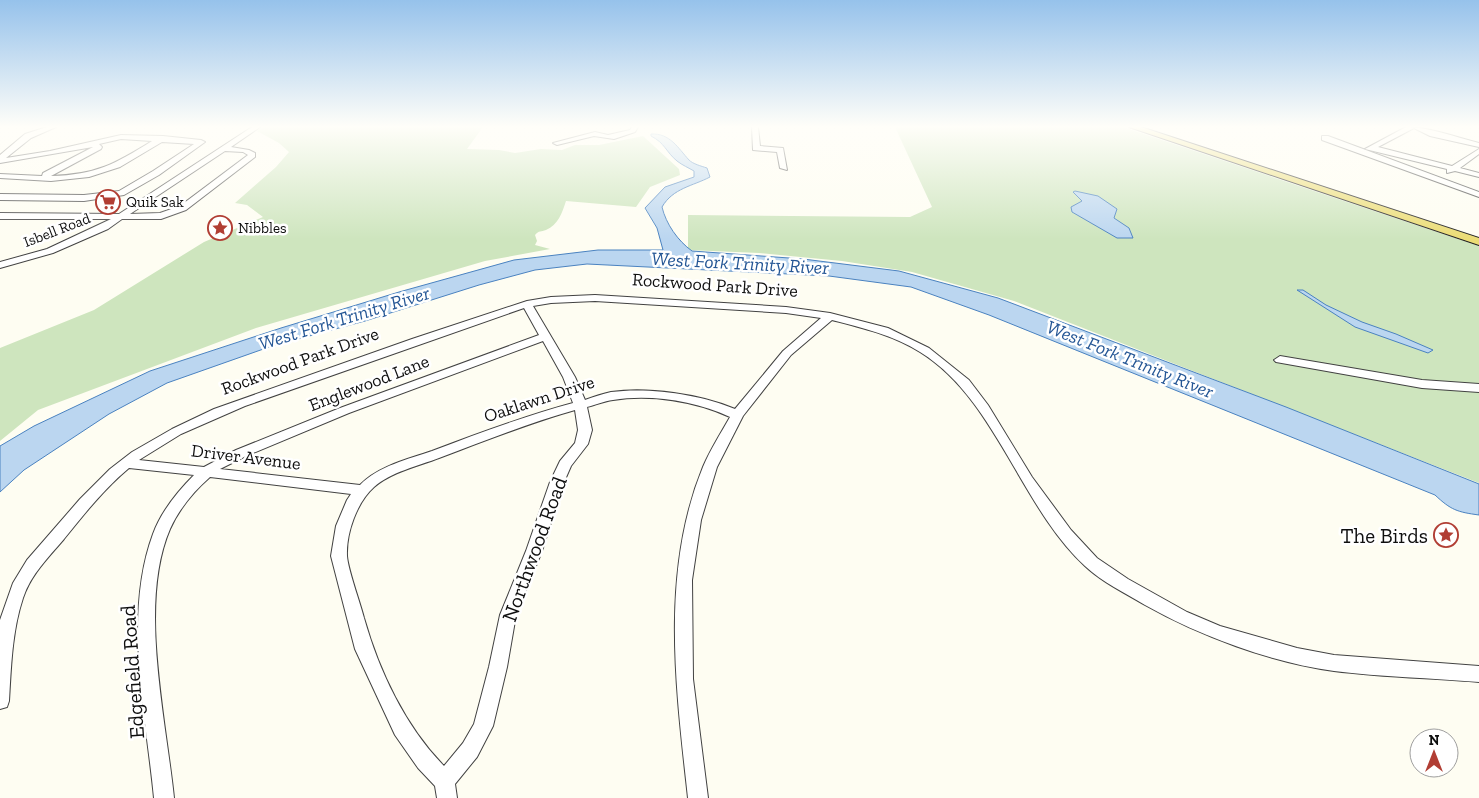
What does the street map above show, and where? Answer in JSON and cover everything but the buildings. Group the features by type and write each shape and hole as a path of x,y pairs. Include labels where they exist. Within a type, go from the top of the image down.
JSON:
{"main road":[{"path":"1252,164 1479,237"},
{"path":"1256,164 1479,242"}],"street":[{"path":"44,176 66,164"},
{"path":"0,176 72,177 95,173 116,164"},
{"path":"0,197 84,198 112,195 121,193 169,164"},
{"path":"94,216 116,212 140,204 200,164"},
{"path":"0,216 161,216 178,211 242,164"},
{"path":"1396,164 1479,194"},
{"path":"1438,164 1479,175"},
{"path":"1438,180 1459,164"},
{"path":"146,179 176,180"},
{"name":"Isbell Road","path":"0,265 72,243 105,227 140,204"},
{"name":"Rockwood Park Drive","path":"0,701 10,611 21,582 87,499 126,463 173,432 243,402 384,352 527,304 551,300 595,298 786,310 830,316 899,336 925,350 964,383 982,405 1026,480 1066,534 1091,562 1122,584 1181,617 1216,632 1297,656 1325,661 1479,674"},
{"name":"Northwood Road","path":"446,789 483,726 498,667 508,615 534,551 557,482 565,464 581,444 585,430 580,404 569,377 527,304"},
{"path":"698,798 684,679 684,580 694,520 710,467 737,415 787,353 830,316"},
{"name":"Englewood Lane","path":"208,471 306,426 547,336"},
{"path":"1280,360 1422,384 1479,388"},
{"name":"Oaklawn Drive","path":"362,490 370,483 394,470 533,418 612,396 657,395 711,405 737,415"},
{"name":"Driver Avenue","path":"126,463 362,490"},
{"name":"Edgefield Road","path":"164,798 150,671 148,611 150,577 160,536 167,520 188,491 208,471"},
{"path":"362,490 354,500 344,526 339,556 364,648 402,729 446,789"}],"green space":[{"path":"278,164 674,164 679,169 680,175 650,187 636,207 566,201 557,222 550,228 535,235 537,241 535,245 550,249 485,261 256,328 38,410 0,441 0,348 94,310 204,242 263,217 247,205 235,203"},
{"path":"912,164 1234,164 1479,246 1479,483 1014,301 912,272 842,261 759,253 688,250 688,215 910,217 932,207"}],"water":[{"name":"West Fork Trinity River","path":"696,164 707,168 710,177 684,188 672,196 662,207 666,220 673,232 692,251 803,259 899,271 998,298 1286,407 1479,484 1479,515 1455,510 1435,495 989,315 911,287 829,276 587,264 535,270 479,285 365,321 272,346 167,383 109,414 24,470 0,492 0,446 34,426 150,371 399,292 514,260 598,250 663,250 657,228 645,208 665,187 694,177 694,171 683,165"},
{"path":"1073,192 1098,196 1117,209 1114,218 1129,228 1133,238 1117,238 1072,212 1071,207 1082,201"},
{"path":"1297,290 1303,290 1326,305 1362,322 1433,350 1428,353 1355,327"}],"place":[{"name":"Quik Sak","path":"108,202"},
{"name":"Nibbles","path":"220,228"},
{"name":"The Birds","path":"1446,535"}]}
